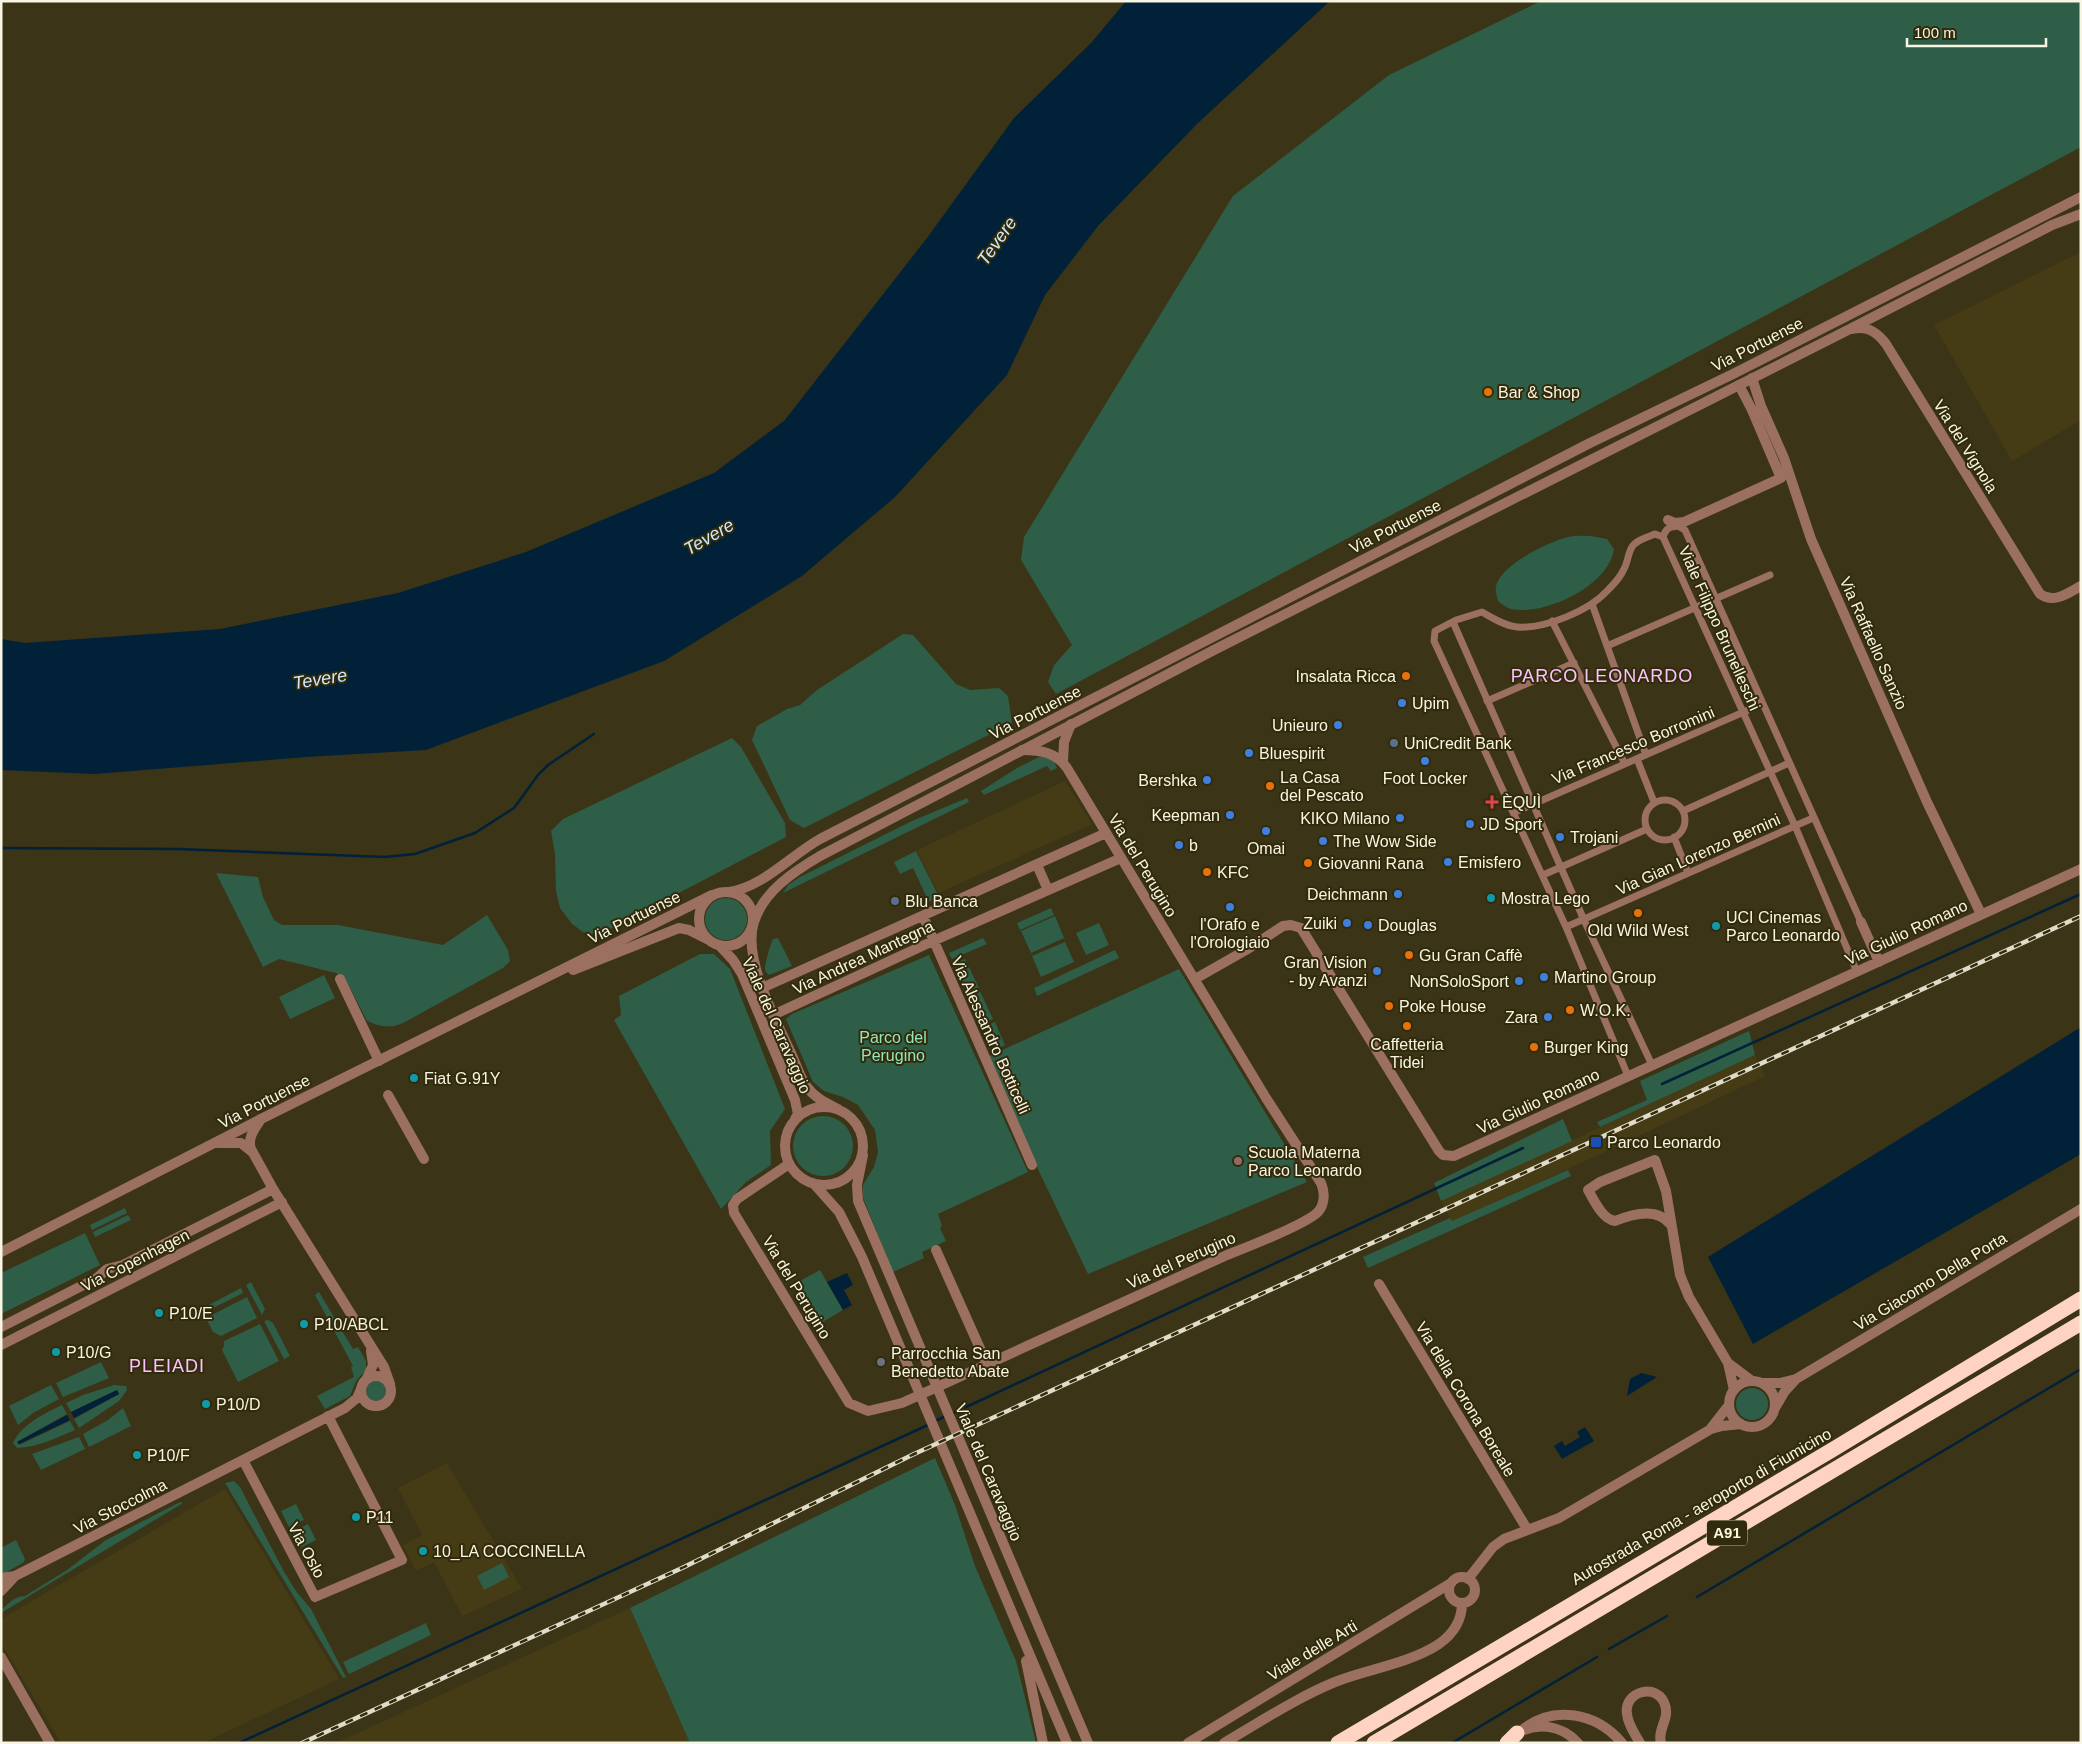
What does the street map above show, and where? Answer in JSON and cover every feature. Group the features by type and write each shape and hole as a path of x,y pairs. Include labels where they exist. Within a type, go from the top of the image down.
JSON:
{"highway":[{"name":"Autostrada Roma - aeroporto di Fiumicino","path":"1338,1743 1832,1450 2081,1299"},
{"name":"A91","path":"1374,1743 2081,1323"}],"street":[{"name":"Via Portuense","path":"729,892 752,885 795,854 820,839 1547,464 1733,374 2081,198"},
{"name":"Via Portuense","path":"753,924 760,907 772,891 801,868 1071,724 2052,225 2081,214"},
{"name":"Via del Vignola","path":"1846,331 1857,327 1869,329 1876,333 1886,344 2042,596 2056,598 2081,586"},
{"name":"Via Raffaello Sanzio","path":"1752,378 1761,406 1784,458 1811,539 1927,802 1981,914"},
{"path":"1668,520 1675,523 1684,522 1780,478 1752,410 1739,385"},
{"name":"Viale Filippo Brunelleschi","path":"1856,972 1794,826 1663,537 1665,530 1670,527 1678,526 1685,530 1879,962"},
{"path":"1628,1076 1566,927 1515,812 1434,640 1435,631 1453,622 1482,612 1494,619 1517,627 1540,625 1570,615 1592,604 1608,591 1624,570 1632,547 1638,541 1655,534 1663,537"},
{"path":"1607,646 1770,575"},
{"path":"1592,604 1646,755"},
{"path":"1552,621 1625,764"},
{"path":"1453,622 1584,920 1652,1065"},
{"path":"1487,701 1574,663"},
{"name":"Via Francesco Borromini","path":"1515,812 1762,704"},
{"path":"1022,750 1046,752 1063,762 1064,742 1071,724"},
{"path":"1637,759 1654,802"},
{"name":"Via del Perugino","path":"789,1164 737,1199 733,1209 849,1403 868,1411 902,1403 1276,1234 1313,1216 1321,1208 1324,1193 1321,1183 1266,1098 1063,762"},
{"path":"1683,811 1789,763"},
{"path":"1661,800 1673,802 1683,811 1684,824 1682,830 1674,837 1667,839 1657,838 1647,829 1645,815 1654,802 1661,800"},
{"name":"Via Gian Lorenzo Bernini","path":"1566,927 1814,818"},
{"path":"1543,875 1647,829"},
{"name":"Via Andrea Mantegna","path":"762,988 1106,833"},
{"path":"1674,837 1688,873"},
{"name":"Via Andrea Mantegna","path":"773,1015 933,941 1121,858"},
{"path":"1037,865 1048,890"},
{"name":"Via Giulio Romano","path":"1195,979 1283,926 1292,925 1301,928 1438,1151 1448,1156 1464,1153 2081,869"},
{"path":"720,892 729,892 745,899 753,915 753,924 744,939 737,944 720,946 707,939 699,924 698,916 705,900 720,892"},
{"name":"Via Portuense","path":"1,1252 261,1119 712,895"},
{"name":"Via Alessandro Botticelli","path":"923,916 1032,1165"},
{"name":"Viale del Caravaggio","path":"753,924 753,953 762,988 773,1015 806,1086 819,1100 838,1109"},
{"name":"Via Portuense","path":"542,980 596,962 679,928 689,930 707,939"},
{"name":"Viale del Caravaggio","path":"720,946 733,960 742,974 795,1100 798,1114 795,1119"},
{"path":"340,978 379,1060"},
{"path":"388,1095 424,1159"},
{"path":"827,1106 838,1109 848,1114 856,1122 862,1133 863,1155 858,1166 849,1176 838,1182 826,1185 814,1184 802,1179 789,1164 785,1153 788,1129 795,1119 815,1107 827,1106"},
{"path":"261,1119 250,1139 249,1144 253,1153 273,1189 384,1367 390,1384 391,1394 387,1402 378,1406 369,1404 363,1397 364,1385 370,1377 384,1377 390,1384"},
{"path":"212,1144 236,1142 246,1145 253,1153"},
{"name":"Viale del Caravaggio","path":"863,1155 857,1185 858,1201 1088,1743"},
{"path":"1666,1191 1663,1202 1659,1207 1615,1221 1602,1212 1588,1190 1600,1182 1656,1160 1666,1191 1680,1275 1689,1297 1728,1363 1734,1390 1729,1406 1711,1429"},
{"name":"Viale del Caravaggio","path":"814,1184 839,1212 862,1257 1067,1743"},
{"name":"Via Copenhagen","path":"1,1327 97,1278 107,1269 115,1268 273,1189"},
{"name":"Via Copenhagen","path":"1,1345 282,1202"},
{"name":"Via Giacomo Della Porta","path":"1740,1424 1752,1427 1760,1426 1770,1419 1785,1391 1796,1379 2081,1209"},
{"path":"1644,1213 1665,1217 1670,1224"},
{"path":"936,1250 987,1364"},
{"path":"115,1268 121,1277 121,1284"},
{"path":"103,1273 102,1279 110,1290"},
{"name":"Via della Corona Boreale","path":"1379,1284 1527,1529"},
{"name":"Via Stoccolma","path":"1,1590 15,1576 345,1408 357,1398 364,1385 373,1364 371,1348"},
{"path":"1728,1363 1772,1393 1775,1408"},
{"name":"Via Giacomo Della Porta","path":"1734,1390 1742,1384 1757,1382 1780,1383 1796,1379"},
{"name":"Via Stoccolma","path":"345,1408 369,1404"},
{"path":"1729,1406 1732,1415 1740,1424"},
{"name":"Via Oslo","path":"243,1460 315,1597 402,1560 328,1416"},
{"path":"1451,1583 1450,1594 1454,1601 1462,1603 1470,1600 1474,1594 1474,1585 1468,1579 1493,1547 1511,1536 1549,1522 1568,1512 1711,1429 1740,1424"},
{"name":"Via Stoccolma","path":"1,1578 15,1576"},
{"name":"Viale delle Arti","path":"1188,1743 1451,1583 1460,1578 1468,1579"},
{"path":"1224,1743 1321,1688 1348,1677 1413,1656 1433,1647 1443,1641 1456,1627 1461,1617 1462,1603"},
{"path":"1022,1640 1043,1743"},
{"path":"1,1657 50,1743"},
{"path":"1640,1743 1628,1722 1626,1709 1633,1696 1649,1691 1658,1695 1666,1706 1666,1716 1660,1733 1661,1743"},
{"path":"1512,1738 1542,1718 1572,1714 1599,1723 1615,1734 1622,1743"},
{"path":"1512,1738 1537,1726 1551,1727 1564,1732 1578,1743"}],"shaded area":[{"path":"2081,252 2081,420 2012,461 1934,325"},
{"path":"1065,781 1092,824 938,893 917,850"},
{"path":"1755,1055 1765,1076 1607,1151 1452,1222 1441,1201"},
{"path":"447,1463 522,1589 462,1616 434,1562 416,1571 403,1545 422,1535 398,1488"},
{"path":"225,1489 339,1679 203,1743 61,1743 1,1643 1,1619"},
{"path":"630,1608 690,1743 336,1743"}],"green space":[{"path":"1541,1 2081,1 2081,147 1056,694 1048,682 1054,665 1072,645 1021,560 1024,537 1233,196 1389,75"},
{"path":"1574,536 1591,536 1607,539 1614,549 1610,562 1601,575 1588,586 1573,596 1541,608 1511,609 1498,601 1496,586 1500,578 1516,562 1538,549 1559,540"},
{"path":"903,634 913,635 956,684 970,690 999,688 1008,696 1012,723 804,828 790,820 752,740 757,726 787,709 800,705 817,690"},
{"path":"732,738 741,747 785,823 786,837 606,931 591,934 583,932 572,924 560,908 556,891 555,854 551,831 563,819"},
{"path":"1041,756 1052,758 1057,768 1051,771 1047,766 984,795 981,791 1017,768"},
{"path":"967,798 969,802 783,893 788,885 800,877 912,821"},
{"path":"916,851 939,897 929,902 913,868 900,874 894,862"},
{"path":"216,873 258,877 263,897 274,920 282,925 338,925 443,945 487,915 508,950 510,961 503,968 405,1022 391,1026 377,1025 367,1021 345,978 336,973 279,959 263,967"},
{"path":"726,898 741,904 747,919 741,934 726,940 711,934 705,919 711,904"},
{"path":"1051,908 1054,915 1020,930 1017,923"},
{"path":"1055,916 1064,938 1031,953 1021,931"},
{"path":"1099,923 1109,945 1086,955 1076,933"},
{"path":"778,938 792,966 769,975 766,972 765,966 773,939"},
{"path":"983,938 987,944 952,959 949,953"},
{"path":"1065,942 1074,962 1041,977 1032,956"},
{"path":"1115,950 1119,958 1037,996 1034,988"},
{"path":"700,954 714,954 730,969 785,1109 770,1131 771,1165 746,1182 721,1209 614,1020 621,1015 619,996"},
{"name":"Parco del Perugino","path":"929,955 1028,1172 938,1214 942,1226 940,1228 946,1241 922,1252 924,1258 893,1272 863,1198 863,1185 874,1167 878,1152 875,1130 858,1105 843,1097 824,1091 813,1082 786,1019 792,1014"},
{"path":"965,959 979,988 967,992 954,963"},
{"path":"1179,969 1307,1182 1088,1274 985,1058"},
{"path":"324,975 335,998 290,1019 279,997"},
{"path":"980,991 993,1019 982,1024 969,995"},
{"path":"995,1022 1005,1045 994,1051 983,1027"},
{"path":"1749,1031 1755,1055 1600,1127 1597,1122 1647,1100 1640,1081"},
{"path":"817,1116 829,1116 840,1121 848,1129 853,1140 851,1158 840,1171 829,1176 817,1176 806,1171 798,1163 793,1152 793,1140 798,1129 806,1121"},
{"path":"1563,1119 1572,1141 1441,1201 1434,1183"},
{"path":"1568,1170 1571,1176 1368,1268 1363,1257 1450,1218 1452,1221"},
{"path":"125,1208 127,1213 92,1230 90,1225"},
{"path":"128,1215 131,1220 95,1237 93,1232"},
{"path":"85,1233 100,1265 1,1314 1,1273"},
{"path":"820,1270 843,1310 821,1323 798,1282"},
{"path":"251,1282 265,1309 262,1315 246,1285"},
{"path":"241,1288 243,1293 203,1313 201,1309"},
{"path":"319,1292 353,1349 358,1347 366,1361 366,1370 356,1381 350,1396 325,1409 317,1396 354,1377 351,1367 353,1366 315,1295"},
{"path":"247,1297 257,1318 221,1336 213,1332 206,1318"},
{"path":"268,1320 273,1323 290,1356 284,1359 264,1321"},
{"path":"260,1324 279,1361 238,1382 222,1350 224,1341"},
{"path":"101,1362 109,1378 63,1397 56,1383"},
{"path":"376,1381 383,1384 386,1391 383,1398 376,1401 369,1398 366,1391 369,1384"},
{"path":"51,1385 59,1399 33,1413 18,1425 9,1406"},
{"path":"114,1385 126,1386 127,1390 119,1401 79,1428 74,1419 119,1394 117,1390 71,1412 66,1403 83,1395"},
{"path":"1752,1388 1763,1393 1768,1404 1763,1415 1752,1420 1741,1415 1736,1404 1741,1393"},
{"path":"62,1405 67,1414 17,1442 19,1445 70,1421 75,1430 40,1444 17,1448 13,1443 28,1425"},
{"path":"123,1408 131,1426 89,1447 83,1434 108,1420"},
{"path":"79,1437 85,1449 41,1470 32,1454"},
{"path":"935,1458 955,1505 975,1566 1016,1661 1036,1743 690,1743 630,1608"},
{"path":"234,1481 240,1487 283,1570 296,1591 311,1609 346,1677 343,1678 225,1483"},
{"path":"180,1502 183,1503 1,1613 1,1610 12,1601 18,1597 25,1596 67,1570 106,1540"},
{"path":"296,1504 304,1520 289,1527 281,1511"},
{"path":"308,1524 316,1540 300,1548 292,1532"},
{"path":"16,1540 25,1559 24,1562 5,1573 1,1572 1,1548"},
{"path":"502,1563 509,1577 484,1590 477,1576"},
{"path":"426,1623 431,1635 349,1674 343,1662"}],"water":[{"name":"Tevere","path":"1126,1 1330,1 1198,123 1098,226 1045,295 1007,375 895,497 802,576 664,661 426,750 306,757 95,774 1,770 1,639 25,643 220,629 398,593 526,552 714,473 784,421 927,238 1014,118 1092,42"},
{"path":"2081,1027 2081,1154 1753,1344 1708,1257"},
{"path":"847,1273 853,1285 844,1290 852,1305 843,1310 827,1282"},
{"path":"1641,1373 1657,1377 1627,1396 1630,1379"},
{"path":"117,1390 119,1394 74,1418 71,1412"},
{"path":"67,1415 70,1420 19,1444 17,1442"},
{"path":"1585,1427 1594,1441 1562,1459 1554,1446 1562,1441 1565,1446 1580,1437 1577,1432"}],"waterway":[{"path":"1,848 178,849 385,857 415,854 475,833 514,808 538,775 548,765 594,734"},
{"path":"1662,1084 2081,894"},
{"path":"951,1414 1523,1148"},
{"path":"1697,1597 2081,1369"},
{"path":"935,1421 946,1416"},
{"path":"239,1743 930,1424"},
{"path":"1609,1649 1667,1616"},
{"path":"1452,1743 1597,1657"}],"railway":[{"path":"302,1743 682,1568 912,1455 2081,916"}],"place":[{"name":"Bar & Shop","path":"1488,392"},
{"name":"Insalata Ricca","path":"1406,676"},
{"name":"Upim","path":"1402,703"},
{"name":"Unieuro","path":"1338,725"},
{"name":"UniCredit Bank","path":"1394,743"},
{"name":"Bluespirit","path":"1249,753"},
{"name":"Foot Locker","path":"1425,761"},
{"name":"Bershka","path":"1207,780"},
{"name":"La Casa del Pescato","path":"1270,786"},
{"name":"ÈQUÌ","path":"1492,802"},
{"name":"Keepman","path":"1230,815"},
{"name":"KIKO Milano","path":"1400,818"},
{"name":"JD Sport","path":"1470,824"},
{"name":"Omai","path":"1266,831"},
{"name":"Trojani","path":"1560,837"},
{"name":"The Wow Side","path":"1323,841"},
{"name":"b","path":"1179,845"},
{"name":"Emisfero","path":"1448,862"},
{"name":"Giovanni Rana","path":"1308,863"},
{"name":"KFC","path":"1207,872"},
{"name":"Deichmann","path":"1398,894"},
{"name":"Mostra Lego","path":"1491,898"},
{"name":"Blu Banca","path":"895,901"},
{"name":"l'Orafo e l'Orologiaio","path":"1230,907"},
{"name":"Old Wild West","path":"1638,913"},
{"name":"Zuiki","path":"1347,923"},
{"name":"Douglas","path":"1368,925"},
{"name":"UCI Cinemas Parco Leonardo","path":"1716,926"},
{"name":"Gu Gran Caffè","path":"1409,955"},
{"name":"Gran Vision - by Avanzi","path":"1377,971"},
{"name":"Martino Group","path":"1544,977"},
{"name":"NonSoloSport","path":"1519,981"},
{"name":"Poke House","path":"1389,1006"},
{"name":"W.O.K.","path":"1570,1010"},
{"name":"Zara","path":"1548,1017"},
{"name":"Caffetteria Tidei","path":"1407,1026"},
{"name":"Burger King","path":"1534,1047"},
{"name":"Fiat G.91Y","path":"414,1078"},
{"name":"Parco Leonardo","path":"1596,1142"},
{"name":"Scuola Materna Parco Leonardo","path":"1238,1161"},
{"name":"P10/E","path":"159,1313"},
{"name":"P10/ABCL","path":"304,1324"},
{"name":"P10/G","path":"56,1352"},
{"name":"Parrocchia San Benedetto Abate","path":"881,1362"},
{"name":"P10/D","path":"206,1404"},
{"name":"P10/F","path":"137,1455"},
{"name":"P11","path":"356,1517"},
{"name":"10_LA COCCINELLA","path":"423,1551"}],"district":[{"name":"PARCO LEONARDO","path":"1602,676"},
{"name":"PLEIADI","path":"167,1366"}]}
